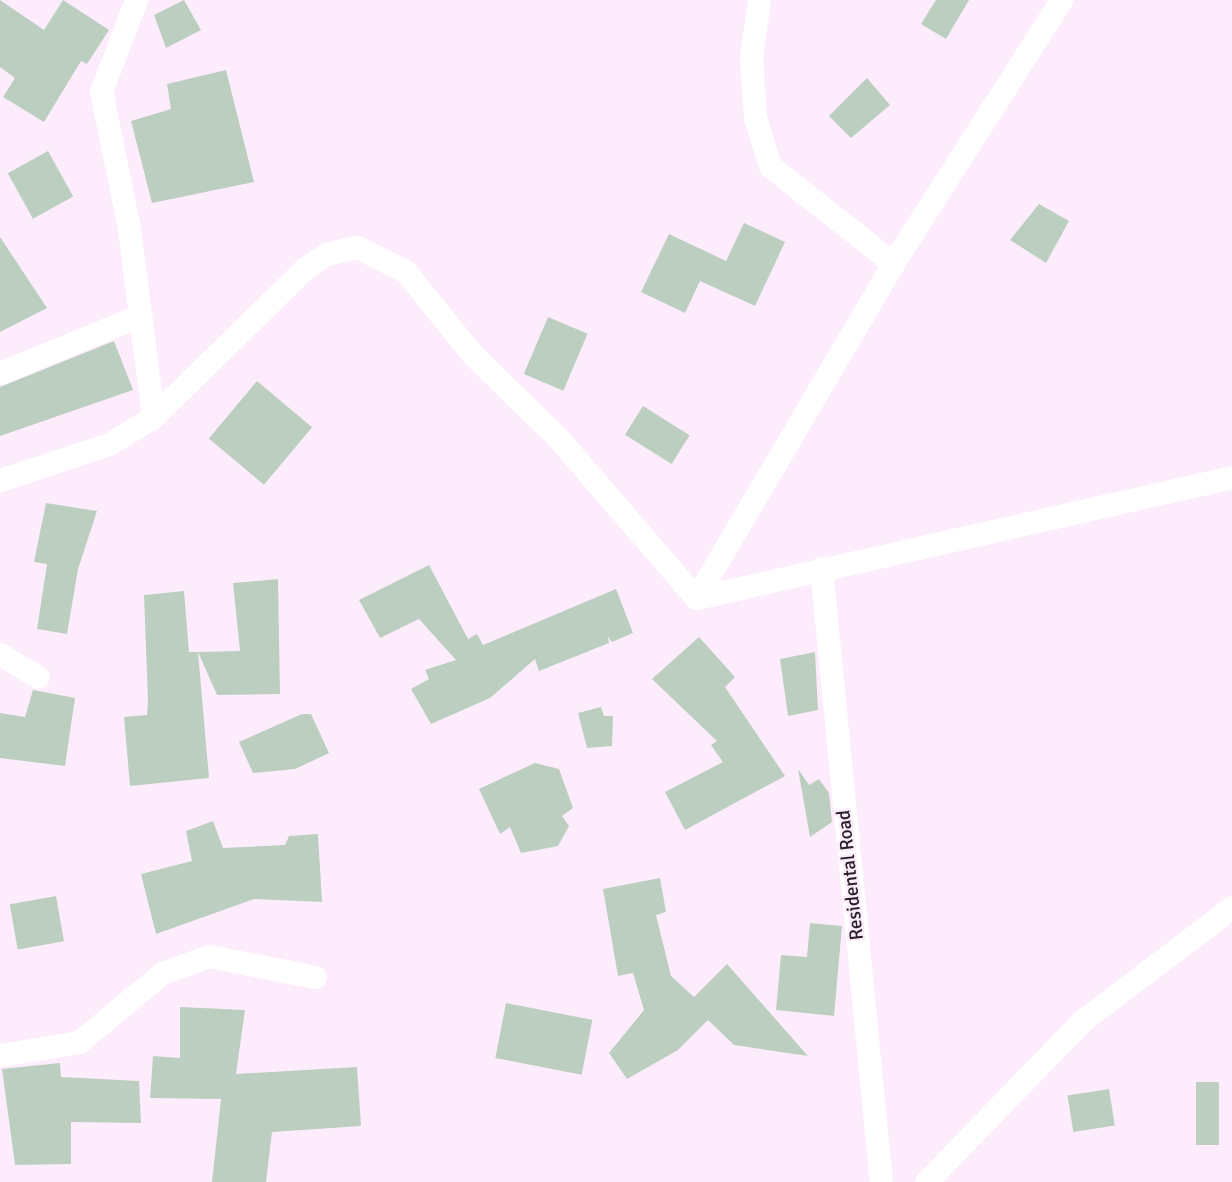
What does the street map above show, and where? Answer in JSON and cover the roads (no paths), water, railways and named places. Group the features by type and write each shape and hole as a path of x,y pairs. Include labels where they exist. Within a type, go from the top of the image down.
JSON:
{"street":[{"path":"136,0 101,90 141,315 153,417"},
{"path":"759,0 751,56 755,118 770,166 893,263"},
{"path":"696,598 893,263 1061,0"},
{"path":"0,480 108,444 153,417 304,269 326,254 357,247 405,271 473,355 558,438 696,598"},
{"path":"0,373 141,315"},
{"path":"696,598 1232,477"},
{"name":"Residental Road","path":"821,568 881,1182"},
{"path":"0,654 38,677"},
{"path":"926,1182 1082,1021 1232,907"},
{"path":"0,1055 79,1041 162,974 209,956 315,977"}]}
